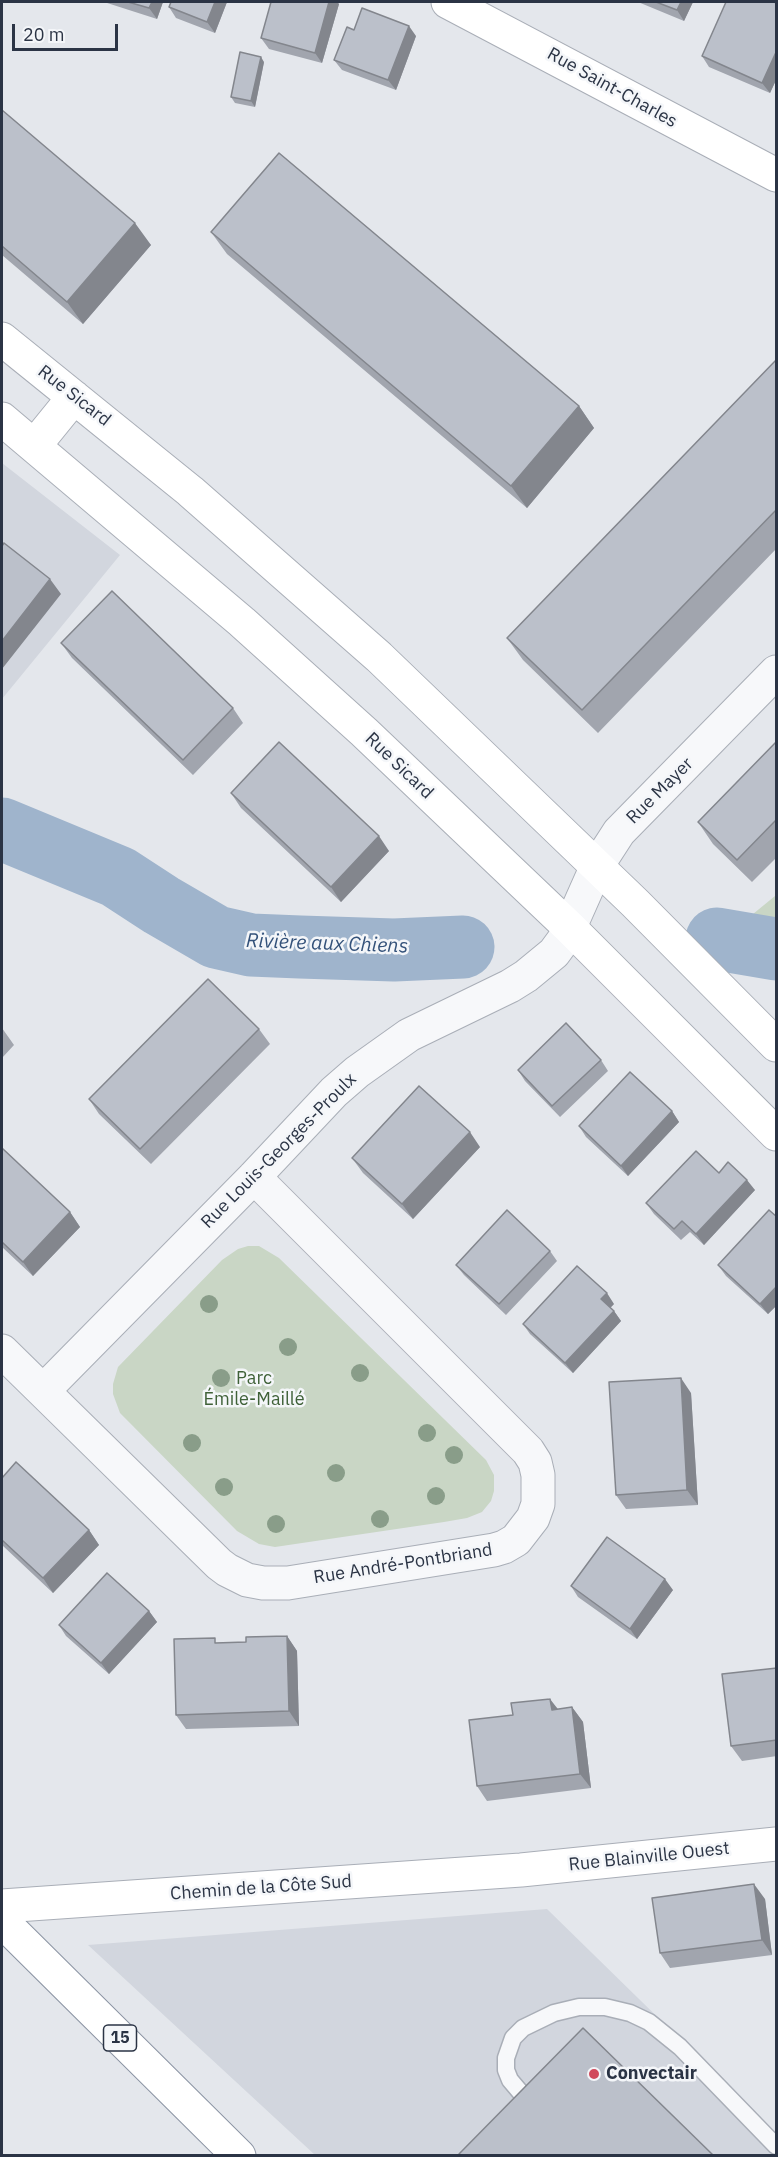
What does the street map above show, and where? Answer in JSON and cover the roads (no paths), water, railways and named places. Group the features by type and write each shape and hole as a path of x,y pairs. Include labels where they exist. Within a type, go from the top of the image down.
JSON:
{"main road":[{"name":"Rue Saint-Charles","path":"448,2 777,175"},
{"name":"Rue Sicard","path":"2,339 239,532 380,657 597,866 777,1045"},
{"path":"35,446 74,397"},
{"name":"Rue Sicard","path":"2,419 286,661 569,927 777,1134"},
{"name":"Rue Blainville Ouest","path":"520,1870 777,1844"},
{"name":"Chemin de la Côte Sud","path":"2,1906 520,1870"},
{"name":"15","path":"2,1921 239,2156"}],"street":[{"name":"Rue Mayer","path":"569,927 597,866 619,832 777,672"},
{"name":"Rue Louis-Georges-Proulx","path":"44,1390 254,1177 334,1092 357,1072 409,1035 439,1019 493,996 526,976 554,953 565,938 569,927"},
{"name":"Rue André-Pontbriand","path":"2,1351 219,1564 247,1580 275,1584 300,1581 486,1552 504,1547 516,1540 533,1518 538,1504 536,1462 528,1451 254,1177"}],"lane":[{"path":"532,2106 510,2080 506,2070 506,2058 513,2038 523,2028 554,2013 579,2007 605,2007 630,2013 649,2022 680,2047 777,2146"}],"waterway":[{"name":"Rivière aux Chiens","path":"2,829 118,877 216,937 251,945 300,947 394,950 463,947"},
{"name":"Rivière aux Chiens","path":"717,939 776,949"}],"place":[{"name":"Convectair","path":"594,2074"}],"park label":[{"name":"Parc Émile-Maillé","path":"254,1389"}]}
